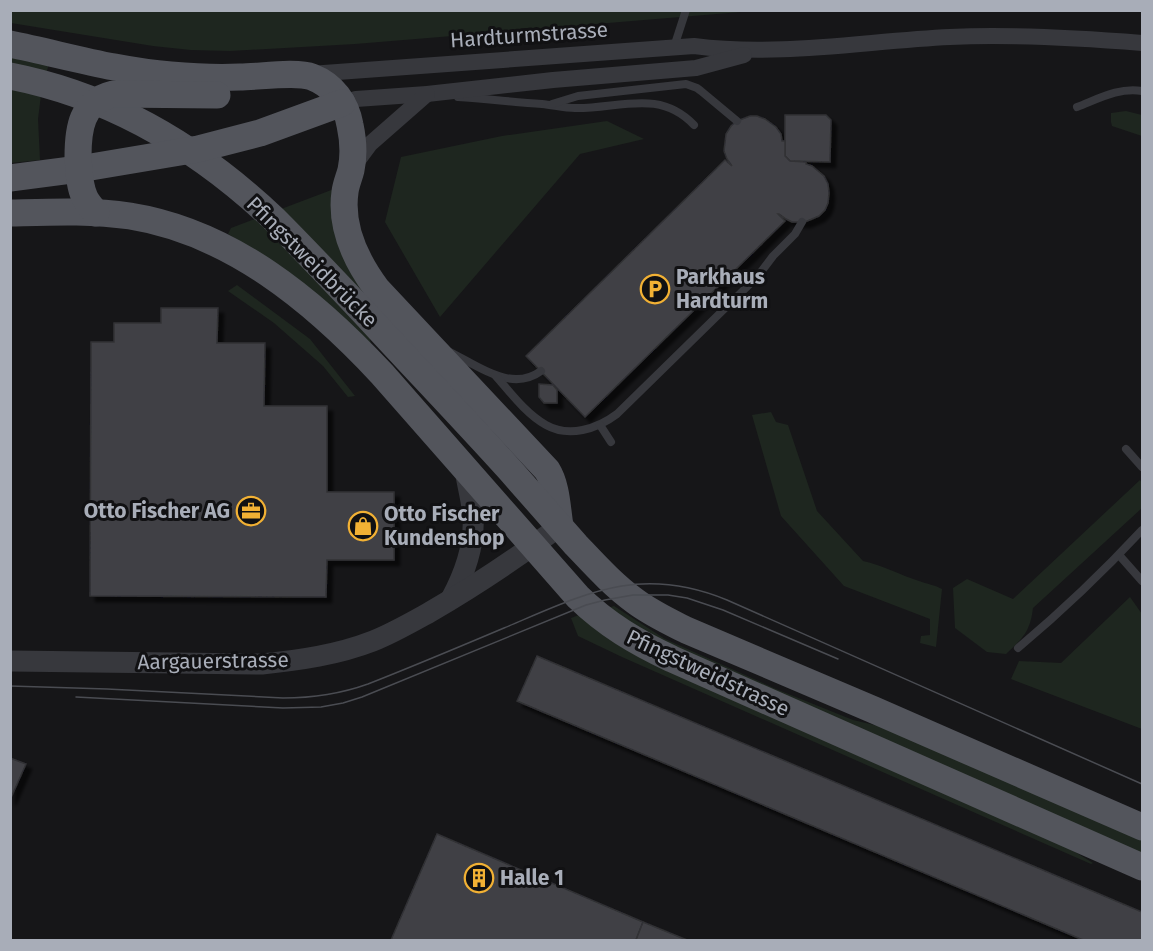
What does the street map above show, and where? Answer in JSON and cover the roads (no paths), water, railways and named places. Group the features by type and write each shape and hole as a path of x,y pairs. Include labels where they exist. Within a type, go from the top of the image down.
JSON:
{"main road":[{"path":"10,44 105,66 157,74 215,78 303,74 326,85 337,96 348,115 352,149 351,171 346,184 344,209 348,231 363,267 377,289 547,470 554,487 560,526"},
{"path":"96,213 84,197 78,169 78,143 83,118 93,104 106,96 126,93 227,95 272,92 283,88 303,74"},
{"name":"Pfingstweidbrücke","path":"10,76 86,97 129,116 165,135 225,177 272,218 311,257 560,526"},
{"path":"10,178 198,149 276,128 342,103"},
{"name":"Pfingstweidstrasse","path":"10,213 96,213 145,219 197,235 228,249 268,274 328,320 356,346 586,605 611,626 637,642 1143,867"},
{"name":"Pfingstweidstrasse","path":"560,526 617,587 660,617 1143,827"}],"street":[{"name":"Hardturmstrasse","path":"303,74 694,46 720,50 759,51 987,36 1143,43"},
{"name":"Hardturmstrasse","path":"342,103 360,99 696,68 759,51"},
{"path":"351,171 370,144 427,94"},
{"path":"450,600 462,578 472,543 473,516 465,469"},
{"name":"Aargauerstrasse","path":"10,661 262,664 335,653 374,640 408,624 450,600 560,526"}],"lane":[{"path":"674,48 686,10"},
{"path":"549,105 578,96 686,84 702,91 737,121"},
{"path":"1077,107 1122,91 1143,90"},
{"path":"427,94 575,108 644,103 662,105 675,110 694,125"},
{"path":"1095,100 1095,111"},
{"path":"495,375 533,416 548,426 575,431 600,425 616,414 758,276 773,256 795,234 802,222"},
{"path":"424,339 495,375 523,379 540,371"},
{"path":"600,425 610,442"},
{"path":"1126,449 1143,468"},
{"path":"1018,648 1048,623 1143,530"},
{"path":"1119,555 1143,581"}],"tram line":[{"path":"10,686 283,698 326,695 368,684 587,595 639,584 666,584 695,589 727,600 1142,784"},
{"path":"76,697 283,708 321,707 343,703 586,605 633,595 668,595 687,598 723,610 838,659"}],"place":[{"name":"Parkhaus Hardturm","path":"655,289"},
{"name":"Otto Fischer AG","path":"251,511"},
{"name":"Otto Fischer Kundenshop","path":"363,526"},
{"name":"Halle 1","path":"479,878"}]}
